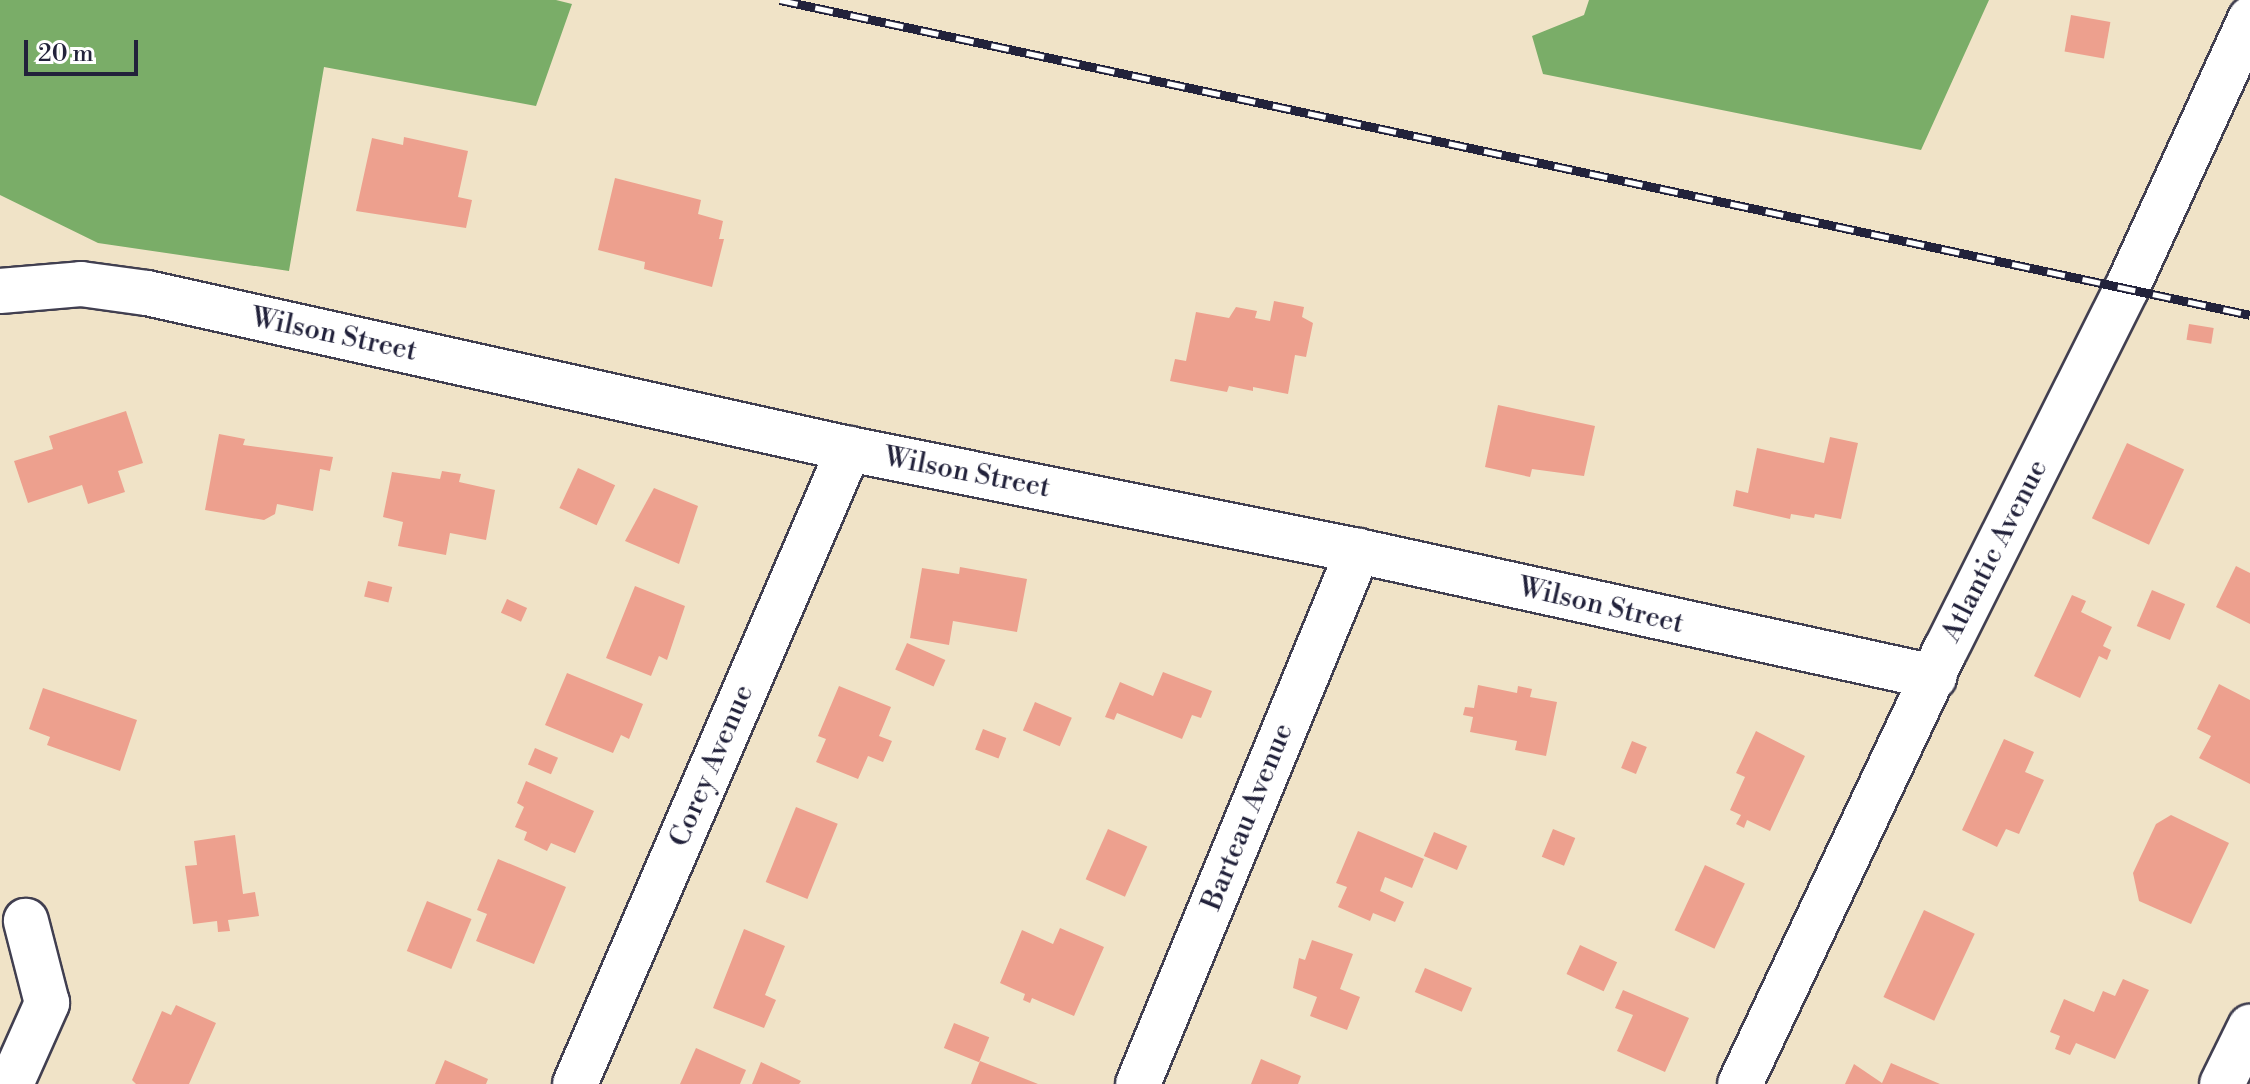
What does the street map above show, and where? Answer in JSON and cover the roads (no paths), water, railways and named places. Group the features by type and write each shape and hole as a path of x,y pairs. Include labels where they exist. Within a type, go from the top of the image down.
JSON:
{"street":[{"name":"Atlantic Avenue","path":"1740,1084 1934,677 2127,288 2250,19"},
{"name":"Wilson Street","path":"0,291 81,284 147,293 849,449 1358,551 1934,677"},
{"name":"Corey Avenue","path":"575,1084 849,449"},
{"name":"Barteau Avenue","path":"1138,1084 1358,551"},
{"path":"11,1084 47,1003 26,921"},
{"path":"2222,1084 2250,1027"}],"railway":[{"path":"780,0 2250,315"}]}
